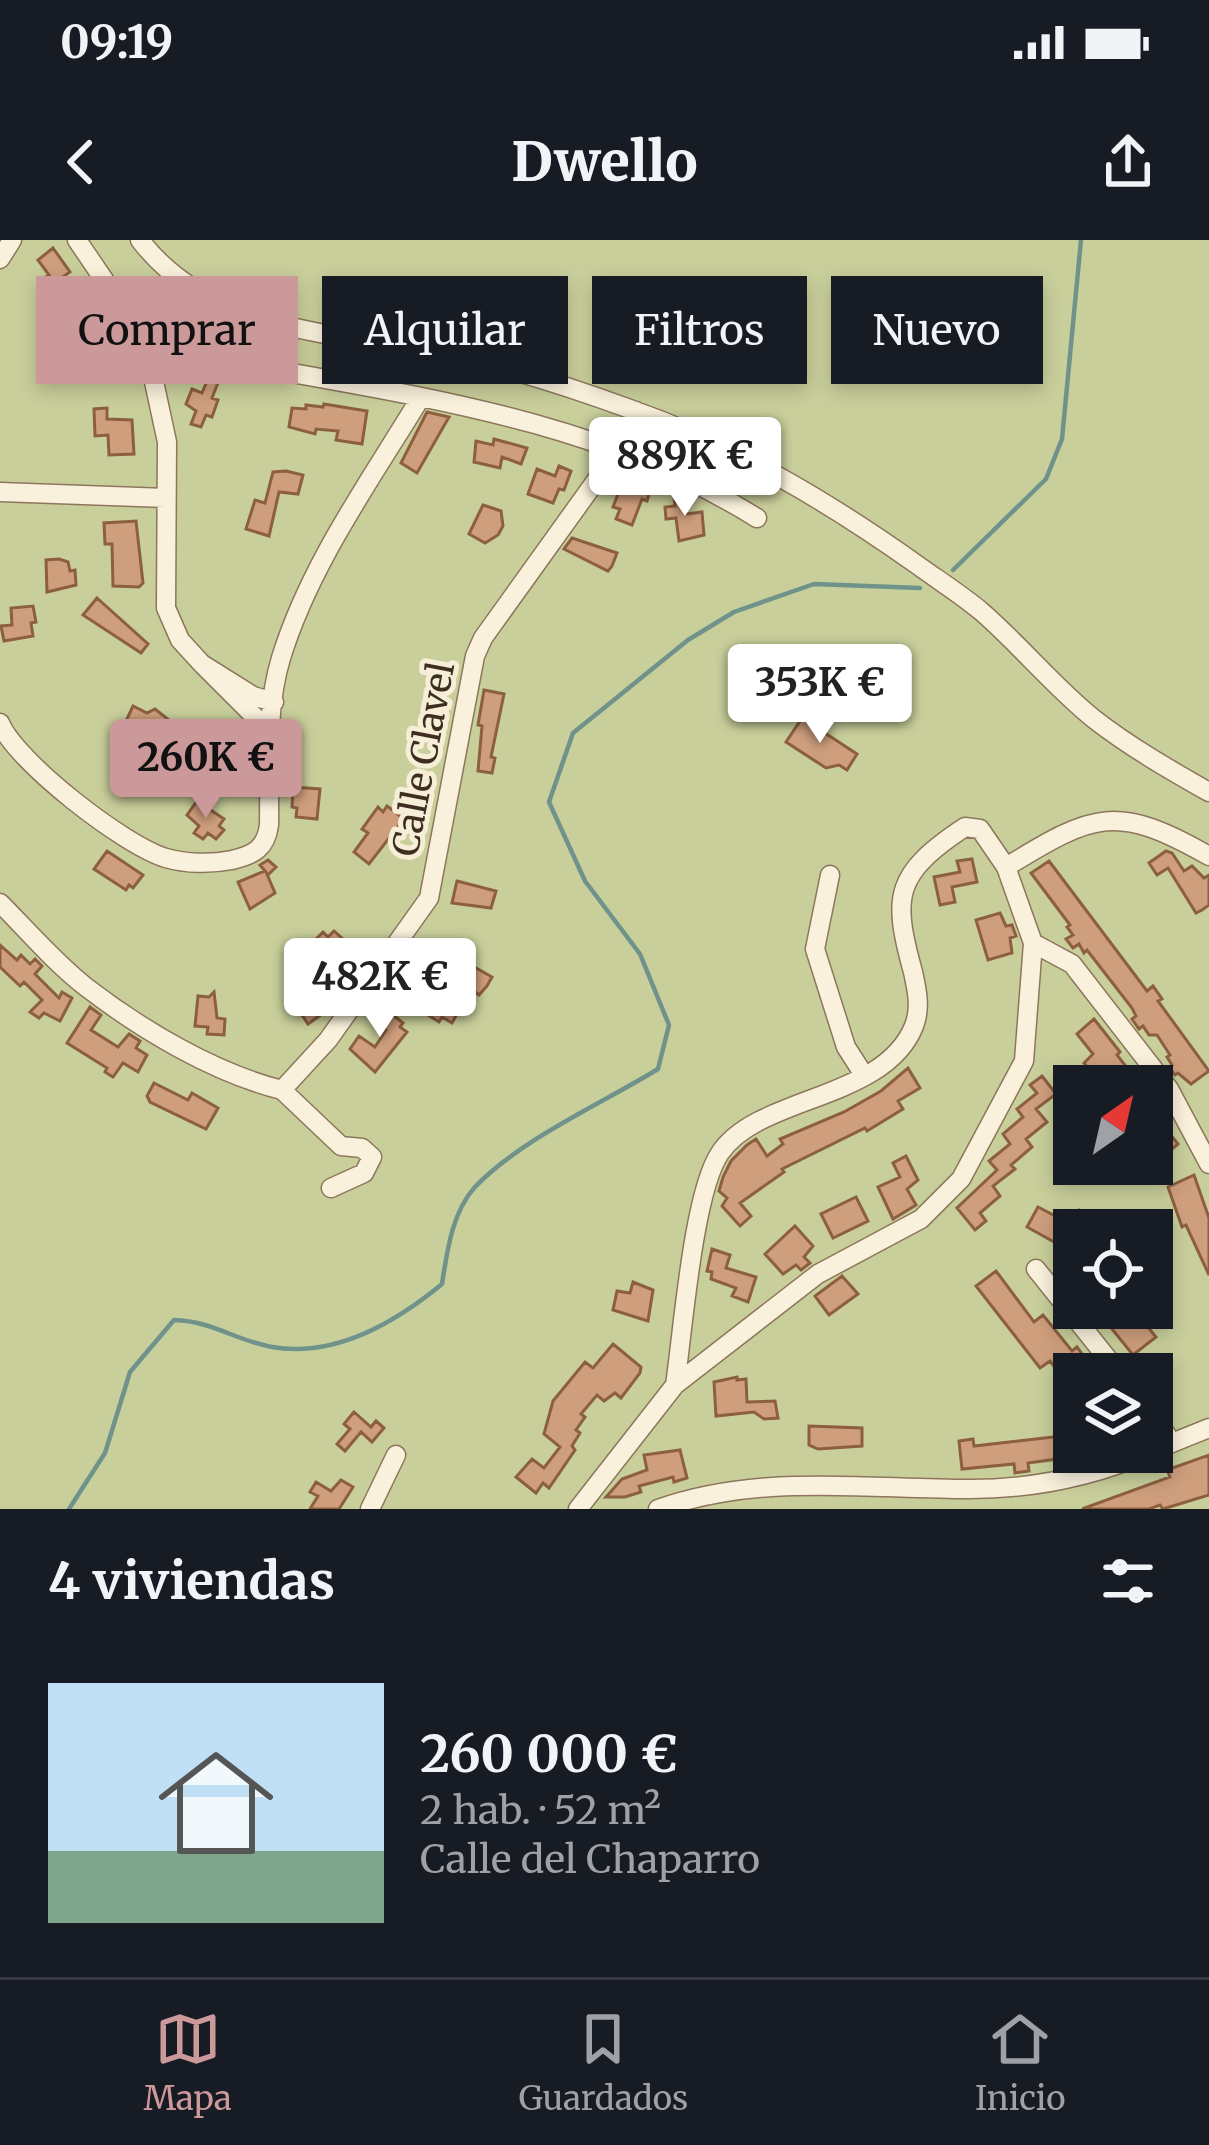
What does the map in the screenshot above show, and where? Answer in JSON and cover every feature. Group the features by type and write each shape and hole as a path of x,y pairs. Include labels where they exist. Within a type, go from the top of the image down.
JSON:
{"street":[{"path":"0,259 12,240"},
{"path":"76,240 101,276"},
{"path":"140,240 182,283 220,303 262,318 482,362 636,411 772,471 865,528 981,611 1092,717 1144,755 1209,792"},
{"path":"298,374 621,443 757,518"},
{"path":"157,384 166,442 166,608 180,640 260,722 271,727"},
{"path":"0,723 25,761 161,857 218,862 258,851 267,839 271,727 280,661 314,574 421,397"},
{"path":"596,397 616,415 621,443"},
{"name":"Calle Clavel","path":"282,1090 328,1040 429,898 482,638 621,443 636,411"},
{"path":"621,443 646,428 689,433"},
{"path":"0,492 166,497"},
{"path":"202,664 254,696 274,702"},
{"path":"1006,867 1067,830 1097,820 1125,819 1161,828 1209,856"},
{"path":"578,1509 675,1385 818,1274 921,1219 961,1179 1024,1061 1033,944 1006,867 987,836 973,825 952,836 911,874 903,889 899,921 917,990 915,1023 898,1049 838,1090 752,1123 734,1134 716,1158 702,1201 675,1385"},
{"path":"830,875 815,949 846,1047 864,1075"},
{"path":"0,903 85,986 159,1035 232,1074 282,1090 341,1146 362,1148 372,1157 364,1173 331,1188"},
{"path":"1033,944 1072,964 1169,1090 1209,1164"},
{"path":"1036,1269 1103,1353"},
{"path":"1173,1443 1209,1429"},
{"path":"370,1509 397,1455"},
{"path":"658,1509 717,1492 765,1486 879,1496 1041,1483 1090,1473"}],"green space":[{"path":"0,240 1209,240 1209,1509 0,1509"}],"building":[{"path":"53,248 70,272 47,276 38,260"},
{"path":"206,384 217,384 212,417 206,415 201,427 191,424 196,411 186,404 192,389 202,393"},
{"path":"324,404 367,411 362,444 336,440 338,431 316,429 315,434 289,427 292,408"},
{"path":"107,408 107,419 132,420 134,454 109,455 108,435 95,436 94,409"},
{"path":"427,412 449,417 417,473 401,463"},
{"path":"494,439 527,448 521,464 502,457 500,468 474,462 476,441 493,445"},
{"path":"559,466 571,471 553,503 528,494 537,469 555,476"},
{"path":"273,472 303,475 298,494 279,492 269,536 246,529 255,500 265,503"},
{"path":"622,484 650,490 632,525 616,519 620,509 613,507"},
{"path":"673,489 683,493 686,514 702,512 704,535 679,541 676,518 666,519 665,507 675,506"},
{"path":"483,505 501,511 503,526 485,543 469,534"},
{"path":"136,521 143,583 113,586 112,544 105,544 104,523"},
{"path":"572,538 617,553 608,571 564,549"},
{"path":"46,560 68,562 70,571 75,570 76,585 47,592"},
{"path":"97,598 148,644 141,653 83,615"},
{"path":"33,606 33,636 4,641 1,626 12,625 11,608"},
{"path":"484,690 504,694 492,773 478,771"},
{"path":"133,706 147,713 155,709 184,732 166,750 154,736 149,742 138,734 142,728 126,721"},
{"path":"802,718 857,754 847,770 839,765 826,768 786,742"},
{"path":"293,787 320,789 317,819 296,817"},
{"path":"197,801 224,819 219,826 224,830 216,839 208,833 203,839 194,833 199,826 187,815"},
{"path":"387,806 404,819 369,864 354,852 368,833 362,829 378,807 383,812"},
{"path":"107,851 143,875 133,888 129,885 126,890 94,869"},
{"path":"1166,851 1184,871 1192,866 1204,878 1209,875 1209,905 1202,910 1196,913 1168,868 1157,875 1149,863"},
{"path":"972,859 977,882 952,887 955,902 940,905 934,877 960,872 957,861"},
{"path":"268,860 276,867 266,872 275,893 250,909 238,882 265,871 260,865"},
{"path":"1049,861 1147,991 1153,986 1162,999 1158,1001 1209,1071 1191,1084 1175,1075 1170,1055 1157,1035 1149,1035 1143,1026 1139,1029 1132,1008 1087,950 1084,953 1079,944 1073,948 1066,939 1073,935 1070,925 1031,873"},
{"path":"457,881 496,891 491,908 452,903"},
{"path":"1000,913 1016,936 1010,938 1012,953 988,960 976,920"},
{"path":"334,931 351,946 330,965 309,946 323,932 328,937"},
{"path":"0,945 17,960 21,955 30,964 35,959 42,966 35,974 59,998 62,992 72,998 60,1021 30,1012 42,1000 0,967"},
{"path":"469,964 492,977 487,986 479,995 467,996 452,1023 428,1015 438,997 448,1003"},
{"path":"306,980 322,1014 308,1024 287,992"},
{"path":"214,992 217,1018 225,1019 224,1035 207,1034 208,1027 195,1026 198,996 209,997"},
{"path":"381,1005 407,1032 375,1072 350,1049 359,1036 375,1047 386,1030 372,1018"},
{"path":"90,1007 101,1015 91,1030 118,1047 129,1034 140,1041 136,1048 147,1055 138,1072 123,1063 113,1077 105,1072 107,1068 67,1043"},
{"path":"1094,1019 1125,1065 1086,1065 1093,1054 1077,1034"},
{"path":"908,1068 920,1088 898,1101 903,1109 867,1131 782,1169 740,1203 751,1216 740,1226 722,1206 727,1198 719,1191 723,1177 747,1145 756,1139 767,1156 783,1144 780,1139 844,1112 881,1091"},
{"path":"1042,1076 1053,1090 1053,1096 1036,1109 1047,1122 1026,1139 1032,1147 1011,1165 1015,1169 993,1186 1000,1196 980,1213 986,1221 975,1230 957,1208 997,1170 989,1161 1010,1144 1003,1134 1023,1117 1017,1109 1037,1093 1030,1085"},
{"path":"154,1083 188,1100 192,1093 218,1108 206,1129 150,1102 147,1096"},
{"path":"906,1156 918,1180 907,1189 916,1205 893,1219 878,1187 900,1177 893,1163"},
{"path":"1194,1175 1209,1218 1209,1275 1186,1225 1182,1227 1168,1187"},
{"path":"856,1197 868,1221 833,1238 821,1214"},
{"path":"1038,1207 1053,1215 1053,1241 1027,1227"},
{"path":"795,1226 813,1246 804,1257 810,1263 783,1274 765,1254"},
{"path":"712,1249 730,1255 726,1268 756,1277 748,1302 732,1296 736,1288 711,1279 712,1272 707,1271"},
{"path":"996,1271 1034,1322 1043,1315 1072,1351 1077,1347 1081,1353 1053,1353 1053,1365 1050,1361 1040,1368 976,1286"},
{"path":"842,1276 858,1294 829,1315 815,1296"},
{"path":"633,1282 653,1290 648,1321 613,1310 617,1291 630,1293"},
{"path":"1112,1329 1149,1329 1156,1337 1131,1353"},
{"path":"613,1344 641,1367 640,1373 621,1398 615,1393 604,1401 597,1395 581,1414 585,1417 576,1430 580,1433 572,1446 575,1450 549,1488 543,1483 536,1493 516,1477 532,1459 544,1468 560,1447 544,1434 553,1401 585,1362 593,1368"},
{"path":"746,1379 747,1402 775,1401 778,1418 764,1419 754,1412 716,1416 714,1382"},
{"path":"354,1412 371,1427 376,1421 384,1428 372,1442 361,1432 345,1451 337,1444 350,1429 344,1424"},
{"path":"809,1426 862,1428 862,1446 818,1449 809,1445"},
{"path":"1053,1437 1053,1460 1028,1463 1029,1471 1015,1473 1014,1464 962,1469 959,1441 973,1439 974,1446"},
{"path":"680,1450 687,1478 639,1486 641,1492 625,1497 606,1497 622,1479 647,1470 644,1455"},
{"path":"1209,1455 1209,1495 1163,1509 1160,1505 1082,1509 1170,1477 1173,1468"},
{"path":"341,1480 353,1487 339,1509 310,1509 318,1496 310,1492 316,1482 331,1491"}],"waterway":[{"path":"953,570 1046,479 1062,439 1081,240"},
{"path":"69,1509 105,1453 130,1372 174,1320 259,1344 296,1349 341,1342 385,1324 442,1284 456,1220 475,1187 538,1138 658,1069 669,1025 640,954 585,881 549,802 573,733 688,640 734,612 814,584 920,588"}]}
